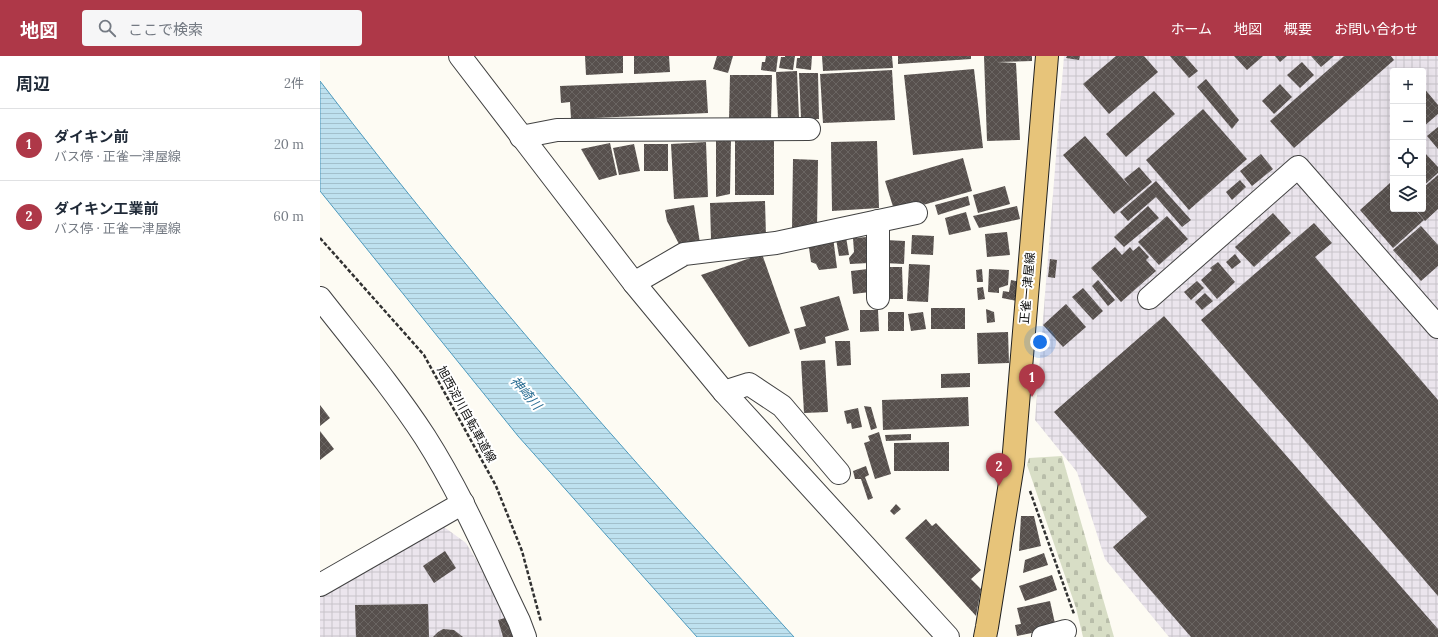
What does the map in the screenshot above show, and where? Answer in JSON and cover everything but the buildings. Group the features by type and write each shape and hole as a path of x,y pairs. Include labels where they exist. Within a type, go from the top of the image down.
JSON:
{"main road":[{"name":"正雀一津屋線","path":"985,637 1013,464 1046,56"}],"street":[{"path":"460,56 634,283 724,392 948,637"},
{"path":"521,137 557,130 809,129"},
{"path":"1149,298 1298,167 1438,327"},
{"path":"634,283 684,254 776,243 916,213"},
{"path":"878,221 878,298"},
{"path":"320,298 382,376 425,437 463,503 519,621 533,631"},
{"path":"724,392 750,384 782,406 839,473"},
{"path":"320,585 463,503"},
{"path":"1043,637 1070,624"}],"path":[{"name":"旭西淀川自転車道線","path":"320,238 424,355 496,486 522,551 541,618 533,631"},
{"path":"1029,490 1070,624"}],"shaded area":[{"path":"1064,56 1438,56 1438,637 1169,637 1105,559 1077,472 1035,420"},
{"path":"440,524 466,543 509,614 515,637 320,637 320,591"}],"green space":[{"path":"1062,456 1114,637 1083,637 1076,608 1027,465 1029,458"}],"water":[{"name":"神崎川","path":"320,81 452,248 590,410 794,637 697,637 518,436 320,191"}],"place":[{"name":"ダイキン前","path":"1032,397"},
{"name":"ダイキン工業前","path":"999,486"}]}
